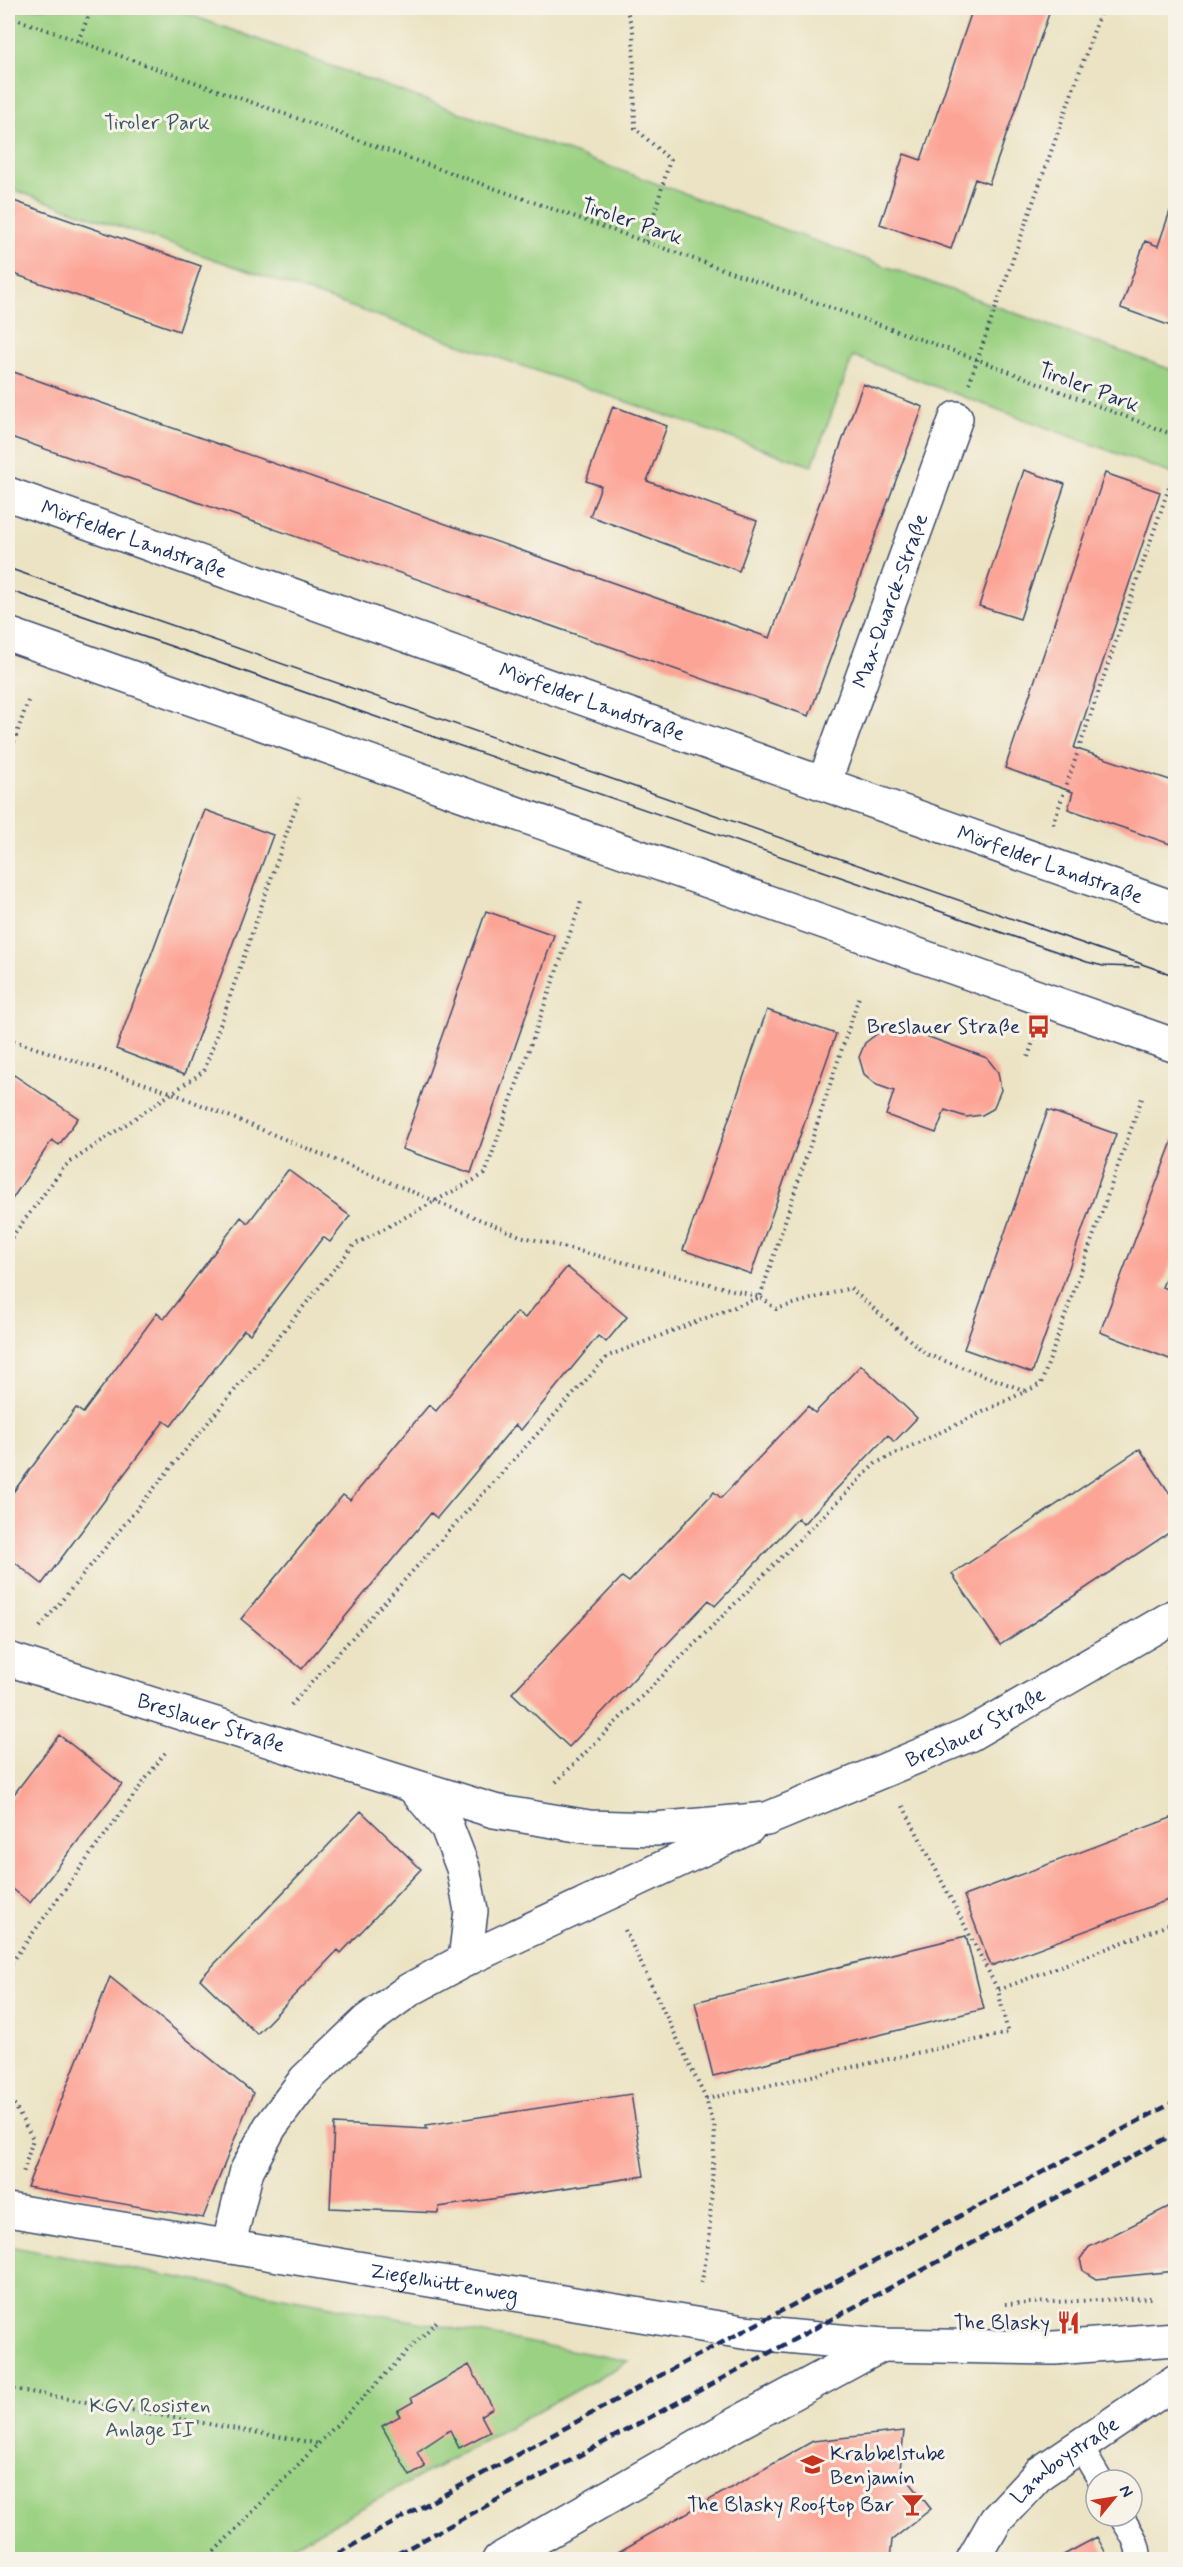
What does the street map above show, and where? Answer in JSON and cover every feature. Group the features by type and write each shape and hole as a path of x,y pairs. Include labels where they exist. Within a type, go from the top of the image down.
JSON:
{"street":[{"name":"Max-Quarck-Straße","path":"824,783 956,418"},
{"name":"Mörfelder Landstraße","path":"8,494 1176,909"},
{"path":"8,634 1176,1046"},
{"name":"Breslauer Straße","path":"228,2247 247,2170 270,2127 305,2080 368,2020 409,1990 465,1960 767,1819 969,1735 1176,1615"},
{"name":"Breslauer Straße","path":"10,1660 415,1789 494,1811 589,1827 655,1829 767,1819"},
{"path":"415,1789 447,1827 463,1868 471,1911 465,1960"},
{"name":"Ziegelhüttenweg","path":"10,2211 733,2330 882,2345 1054,2348 1176,2339"},
{"name":"Ziegelhüttenweg","path":"499,2559 734,2425 882,2345"},
{"name":"Lamboystraße","path":"973,2559 996,2520 1040,2473 1176,2381"}],"lane":[{"path":"1080,2446 1093,2468"},
{"path":"1127,2528 1137,2546 1138,2559"}],"path":[{"path":"78,41 92,8"},
{"path":"626,8 633,30 635,128 670,160 646,242"},
{"path":"979,360 1102,8"},
{"name":"Tiroler Park","path":"8,16 979,360 1176,436"},
{"path":"1053,826 1176,467"},
{"path":"8,759 28,701"},
{"path":"8,1242 65,1166 170,1092 204,1071 300,798"},
{"path":"10,1660 354,1245 485,1173 582,899"},
{"path":"760,1297 859,997"},
{"path":"1028,1058 1035,1036"},
{"path":"8,1039 170,1092 520,1236 760,1297 776,1309 850,1288 926,1354 1026,1391"},
{"path":"522,1816 876,1463 1041,1384 1142,1098"},
{"path":"260,1739 608,1356 760,1297"},
{"path":"8,1967 192,1717"},
{"path":"706,2099 1008,2033 998,1990 884,1770"},
{"path":"608,1893 706,2099 715,2129 705,2266"},
{"path":"998,1990 1176,1922"},
{"path":"8,2094 33,2139 10,2211"},
{"path":"206,2559 469,2288"},
{"path":"8,2388 320,2444"}],"green space":[{"name":"Tiroler Park","path":"8,8 171,8 1175,371 1175,475 853,356 812,466 8,188"},
{"name":"KGV Rosisten Anlage II","path":"8,2246 629,2361 269,2559 8,2559"}],"building":[{"path":"973,8 1051,8 989,184 975,179 951,249 880,224 904,154 921,160"},
{"path":"1175,197 1176,328 1121,308 1145,241 1158,246"},
{"path":"8,199 201,266 179,331 8,272"},
{"path":"8,370 770,638 863,384 923,407 809,716 8,436"},
{"path":"613,406 667,426 647,481 757,521 739,571 590,516 601,486 586,481"},
{"path":"1024,470 1065,484 1020,619 979,606"},
{"path":"1105,473 1160,492 1074,748 1176,782 1176,846 1068,809 1073,792 1005,768"},
{"path":"205,810 273,835 184,1075 116,1049"},
{"path":"486,911 554,935 471,1173 402,1149"},
{"path":"767,1010 836,1034 751,1274 683,1250"},
{"path":"898,1026 987,1058 998,1072 1001,1090 993,1109 982,1115 966,1117 945,1110 936,1133 886,1115 894,1091 877,1085 864,1074 859,1057 865,1043 878,1033"},
{"path":"14,1075 78,1118 59,1145 52,1140 8,1205 8,1084"},
{"path":"1048,1110 1116,1134 1032,1373 964,1349"},
{"path":"1173,1139 1176,1140 1176,1253 1162,1287 1176,1292 1176,1351 1172,1360 1100,1332"},
{"path":"288,1170 350,1216 330,1242 323,1237 250,1334 244,1330 171,1426 164,1421 42,1584 8,1557 8,1499 76,1408 83,1413 157,1313 164,1319 241,1217 248,1223"},
{"path":"567,1267 627,1317 606,1342 598,1336 521,1430 515,1425 437,1518 431,1513 302,1669 241,1619 343,1495 350,1500 429,1405 436,1411 517,1312 525,1318"},
{"path":"861,1365 917,1418 894,1442 888,1435 803,1524 798,1518 715,1606 709,1600 569,1747 512,1693 622,1577 629,1582 714,1492 721,1498 808,1406 815,1413"},
{"path":"1140,1449 1176,1503 1176,1528 1000,1645 952,1574"},
{"path":"59,1735 122,1784 30,1903 8,1885 8,1802"},
{"path":"361,1811 421,1869 341,1953 338,1950 257,2034 200,1979"},
{"path":"1176,1816 1176,1897 991,1966 964,1896"},
{"path":"966,1936 984,2009 713,2076 695,2002"},
{"path":"110,1977 253,2093 203,2218 27,2187"},
{"path":"631,2094 644,2176 439,2207 438,2213 330,2208 334,2124 427,2129 426,2125"},
{"path":"1176,2203 1176,2271 1096,2279 1083,2271 1080,2259 1089,2247"},
{"path":"469,2365 493,2408 481,2415 490,2432 459,2448 450,2430 417,2452 425,2467 410,2476 382,2426 400,2416 397,2411 413,2402 411,2398"},
{"path":"904,2431 900,2470 931,2509 892,2540 890,2559 606,2559 813,2441"},
{"path":"1097,2537 1109,2559 1056,2559"}],"tram line":[{"path":"8,568 1176,976"},
{"path":"8,590 1087,962 1103,966 1139,967"}],"railway":[{"path":"326,2560 674,2368 1176,2101"},
{"path":"386,2560 1176,2133"}],"place":[{"name":"Breslauer Straße","path":"1038,1026"},
{"name":"The Blasky","path":"1068,2322"},
{"name":"Krabbelstube Benjamin","path":"812,2465"},
{"name":"The Blasky Rooftop Bar","path":"912,2504"}]}
